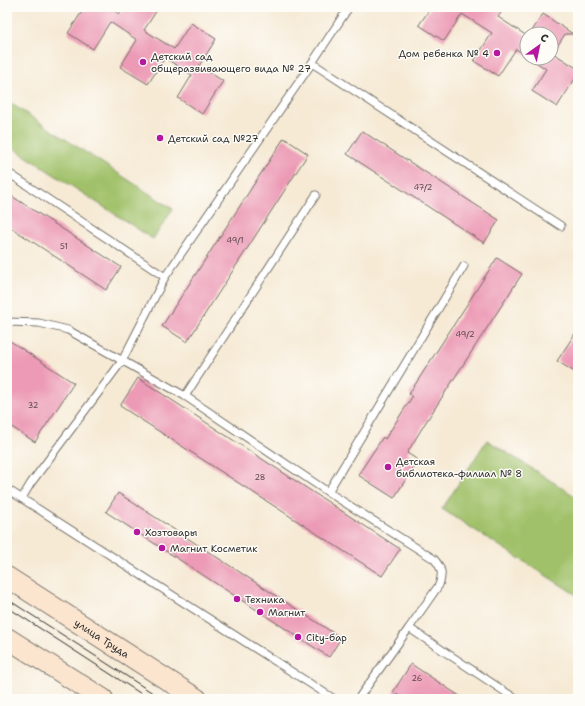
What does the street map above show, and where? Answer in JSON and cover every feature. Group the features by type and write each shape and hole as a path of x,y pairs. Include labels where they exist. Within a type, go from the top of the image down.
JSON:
{"main road":[{"name":"улица Труда","path":"7,577 196,699"},
{"path":"7,638 103,699"}],"lane":[{"path":"22,498 122,361 165,277 349,7"},
{"path":"312,63 561,226"},
{"path":"7,172 165,277"},
{"path":"185,396 316,195"},
{"path":"328,492 464,266"},
{"path":"7,322 39,324 68,330 185,396 328,492 434,559 439,564 441,571 439,585 358,699"},
{"path":"7,489 334,699"},
{"path":"409,628 516,699"}],"green space":[{"path":"7,101 173,209 153,239 7,144"},
{"path":"487,440 578,498 578,596 442,509"}],"building":[{"name":"Детский сад общеразвивающего вида № 27","path":"85,7 108,7 119,14 124,7 159,7 144,30 174,49 191,23 216,39 199,66 223,81 202,114 178,98 192,75 165,58 148,84 120,67 137,40 110,22 93,49 68,33"},
{"path":"431,7 505,7 498,17 519,31 519,51 516,49 498,76 474,61 492,33 462,14 444,41 419,25"},
{"path":"543,14 573,34 565,34 559,44 559,26 535,26"},
{"path":"559,57 578,69 578,74 557,107 532,91 546,69 542,66 559,66"},
{"path":"362,131 499,220 484,243 347,154"},
{"path":"284,138 308,154 187,342 162,326"},
{"path":"7,193 121,267 106,290 7,225"},
{"path":"497,258 522,274 407,453 418,460 394,498 358,475 383,437 385,439 412,397 409,394"},
{"path":"578,329 578,374 557,361"},
{"path":"7,339 74,383 35,442 7,424"},
{"path":"138,378 400,549 382,576 120,406"},
{"path":"118,493 341,638 329,657 106,512"},
{"path":"411,664 464,699 404,699 393,692"}],"tram line":[{"path":"7,599 162,699"},
{"path":"7,607 149,699"}],"place":[{"name":"Дом ребенка № 4","path":"497,53"},
{"name":"Детский сад общеразвивающего вида № 27","path":"143,62"},
{"name":"Детский сад №27","path":"160,138"},
{"name":"Детская библиотека-филиал № 8","path":"388,467"},
{"name":"Хозтовары","path":"137,532"},
{"name":"Магнит Косметик","path":"162,548"},
{"name":"Техника","path":"237,599"},
{"name":"Магнит","path":"260,612"},
{"name":"City-бар","path":"298,637"}]}
